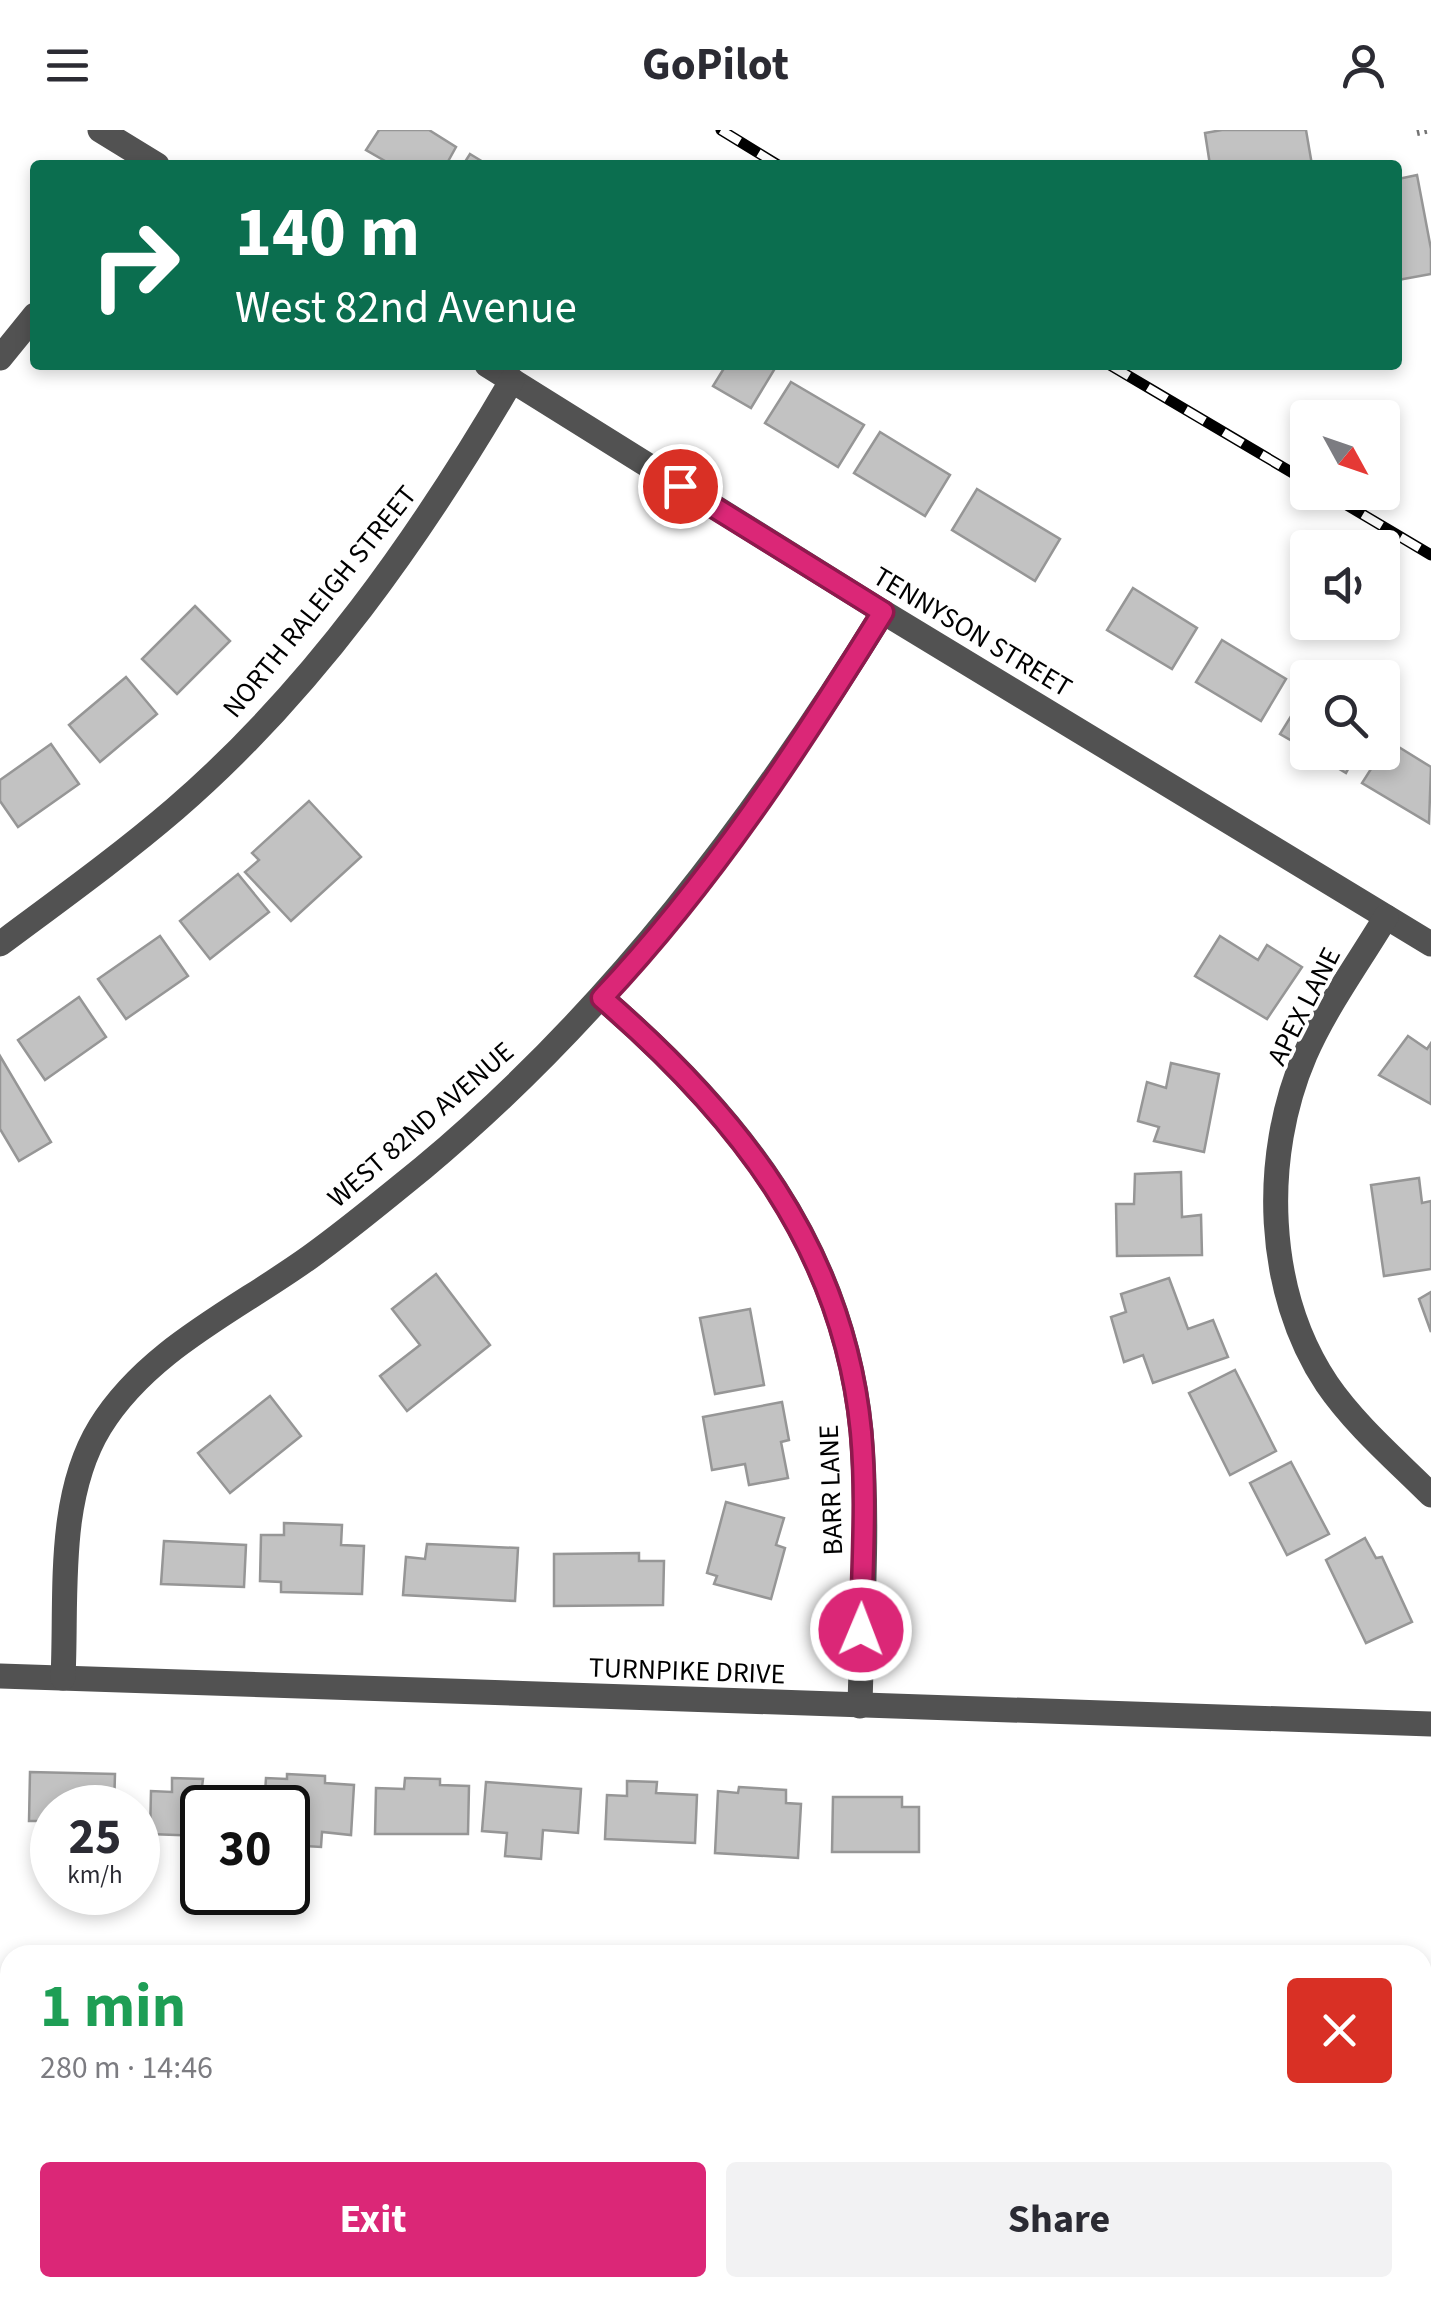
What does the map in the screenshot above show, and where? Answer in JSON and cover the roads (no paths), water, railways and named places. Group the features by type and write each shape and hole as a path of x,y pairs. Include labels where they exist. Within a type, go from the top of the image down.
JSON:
{"street":[{"path":"100,130 142,160"},
{"path":"0,358 30,321"},
{"name":"TENNYSON STREET","path":"495,370 883,612 1431,944"},
{"name":"NORTH RALEIGH STREET","path":"0,944 177,807 283,702 430,515 512,380"},
{"name":"WEST 82ND AVENUE","path":"63,1678 70,1515 87,1454 111,1411 142,1375 188,1338 310,1257 424,1167 602,998 721,856 805,739 883,612"},
{"name":"APEX LANE","path":"1386,917 1305,1055 1280,1143 1277,1219 1288,1294 1311,1358 1351,1414 1431,1495"},
{"name":"BARR LANE","path":"602,998 714,1102 749,1146 810,1248 836,1314 860,1428 860,1706"},
{"name":"TURNPIKE DRIVE","path":"0,1676 1431,1724"}],"railway":[{"path":"721,130 770,160"},
{"path":"1118,370 1290,471"},
{"path":"1355,510 1431,555"}]}
